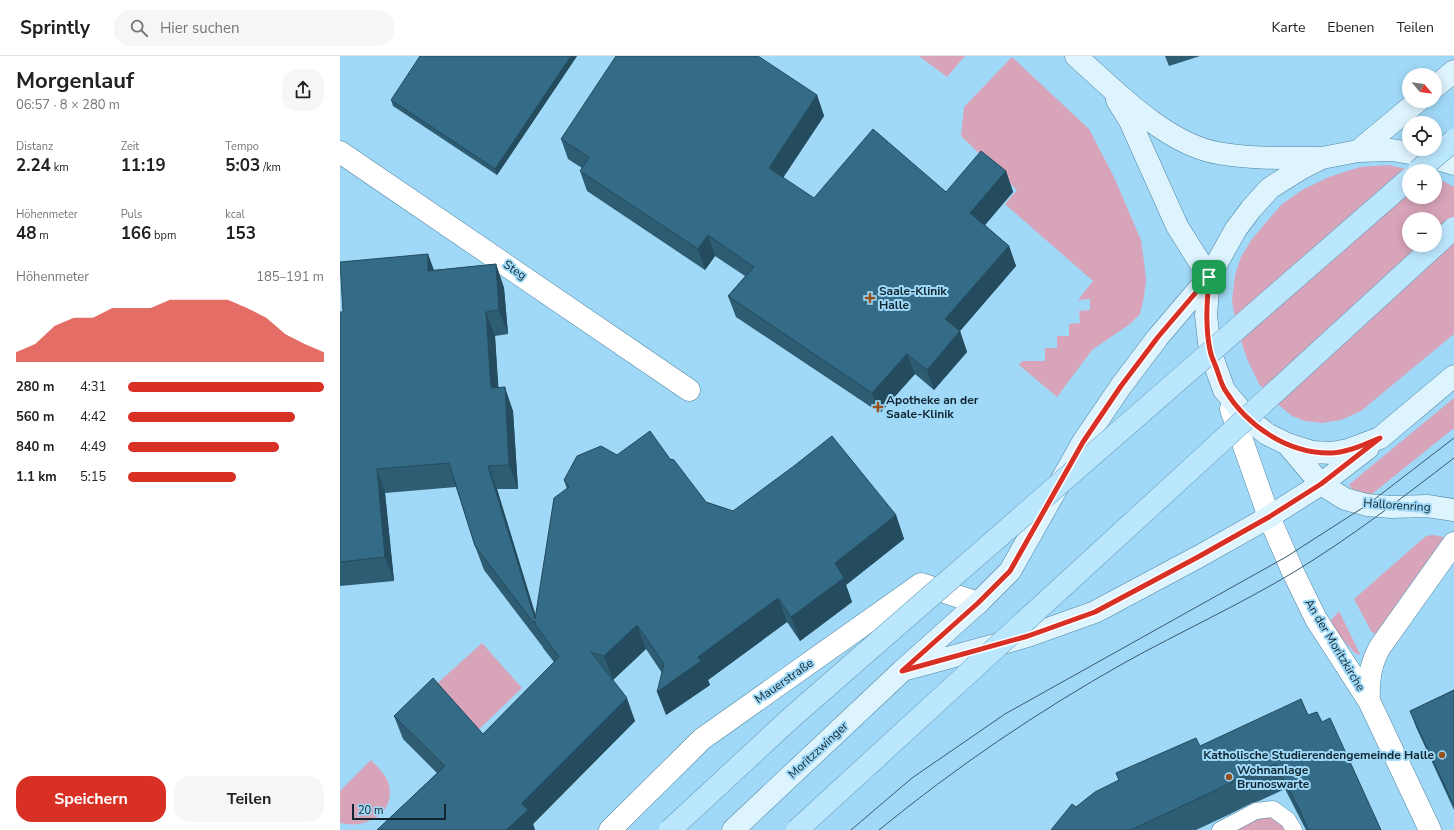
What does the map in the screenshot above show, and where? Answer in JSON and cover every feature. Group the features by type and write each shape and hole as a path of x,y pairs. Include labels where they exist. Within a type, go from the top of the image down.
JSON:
{"main road":[{"path":"1426,164 1454,140"},
{"path":"670,830 792,717 1402,185"},
{"path":"797,830 1454,228"}],"street":[{"path":"1076,56 1149,119 1171,135 1204,150 1264,158 1322,158 1358,150 1392,150 1427,156 1454,164"},
{"path":"1442,81 1454,72"},
{"path":"1106,83 1130,121 1177,226 1209,277"},
{"path":"1358,150 1409,108"},
{"name":"Steg","path":"340,152 689,390"},
{"path":"1322,158 1302,168 1270,188 1251,209 1236,229 1209,277 1206,315 1210,350 1224,390 1248,419 1267,434 1287,444 1312,452 1332,453 1348,450 1380,438"},
{"name":"Moritzzwinger","path":"733,830 902,671 978,603 1010,571 1083,442 1121,386 1158,337 1209,277"},
{"name":"Moritzzwinger","path":"902,671 1028,636 1095,612 1198,557 1269,517 1321,484 1380,438 1454,376"},
{"name":"An der Moritzkirche","path":"1224,390 1269,517 1286,558 1316,619 1369,701 1430,830"},
{"name":"Hallorenring","path":"1287,444 1321,484 1345,499 1366,505 1391,507 1427,506 1454,510"},
{"path":"1369,701 1368,684 1374,658 1380,647 1454,543"},
{"name":"Mauerstraße","path":"610,830 702,739 921,584 978,603"}],"lane":[{"path":"1220,830 1256,811 1273,809 1288,820 1294,830"}],"shaded area":[{"path":"919,56 965,56 947,77"},
{"path":"1012,57 1089,129 1114,177 1141,240 1144,262 1146,280 1140,314 1130,324 1092,350 1057,397 1019,365 1022,361 1045,361 1045,348 1057,348 1057,336 1069,336 1069,324 1080,323 1079,311 1090,310 1090,299 1078,300 1093,281 1005,204 1017,190 961,136 964,107"},
{"path":"1388,165 1402,168 1402,204 1442,204 1442,181 1454,187 1454,334 1361,411 1341,420 1322,423 1305,421 1292,416 1275,402 1259,384 1247,359 1236,326 1232,300 1235,275 1241,257 1252,239 1281,205 1302,190 1329,177 1360,167"},
{"path":"1454,398 1454,428 1372,494 1354,491 1349,485 1351,483"},
{"path":"1433,535 1444,537 1375,634 1371,631 1354,599 1426,536"},
{"path":"1339,611 1360,654 1359,655 1355,653 1336,632 1331,620"},
{"path":"482,643 522,688 472,736 431,689"},
{"path":"371,760 387,779 390,792 389,802 378,816 370,821 360,824 340,823 340,791"},
{"path":"1273,809 1294,830 1220,830"}],"building":[{"path":"420,56 571,56 495,169 391,100"},
{"path":"616,56 758,56 817,95 769,168 814,198 873,129 946,192 981,151 1006,171 970,213 1009,246 945,319 960,331 927,370 907,354 872,393 728,296 754,267 708,235 698,249 580,171 589,157 561,139"},
{"path":"428,254 428,271 496,264 499,310 486,312 491,388 505,387 509,465 488,466 535,619 554,498 569,487 564,480 577,456 601,446 617,455 650,431 670,459 674,460 706,502 733,511 832,436 896,515 835,563 844,578 791,617 778,598 698,657 701,661 657,692 664,664 637,625 604,656 591,652 627,698 522,803 528,810 506,830 377,830 445,766 394,716 433,678 483,734 559,657 535,624 535,621 533,622 475,546 449,463 377,469 385,557 340,562 340,312 343,312 340,262"},
{"name":"Katholische Studierendengemeinde Halle","path":"1454,690 1454,806 1410,711"},
{"path":"1301,699 1308,715 1317,712 1322,722 1330,718 1381,830 1308,830 1276,764 1242,777 1131,830 1051,830 1072,804 1076,807 1095,792 1119,780 1116,773 1196,738 1200,746"}],"tram line":[{"path":"851,830 912,778 1005,714 1286,557 1367,505 1454,438"},
{"path":"879,830 967,762 998,741 1060,701 1124,663 1252,596 1315,559 1356,532 1454,458"}],"place":[{"name":"Saale-Klinik Halle","path":"870,298"},
{"name":"Apotheke an der Saale-Klinik","path":"878,407"},
{"name":"Katholische Studierendengemeinde Halle","path":"1442,755"},
{"name":"Wohnanlage Brunoswarte","path":"1229,777"}],"route":[{"path":"1209,277 1206,315 1210,350 1224,390 1248,419 1267,434 1287,444 1312,452 1332,453 1348,450 1380,438 1321,484 1269,517 1095,612 1028,636 902,671 978,603 1010,571 1062,482 1083,442 1121,386 1158,337 1209,277"}]}
